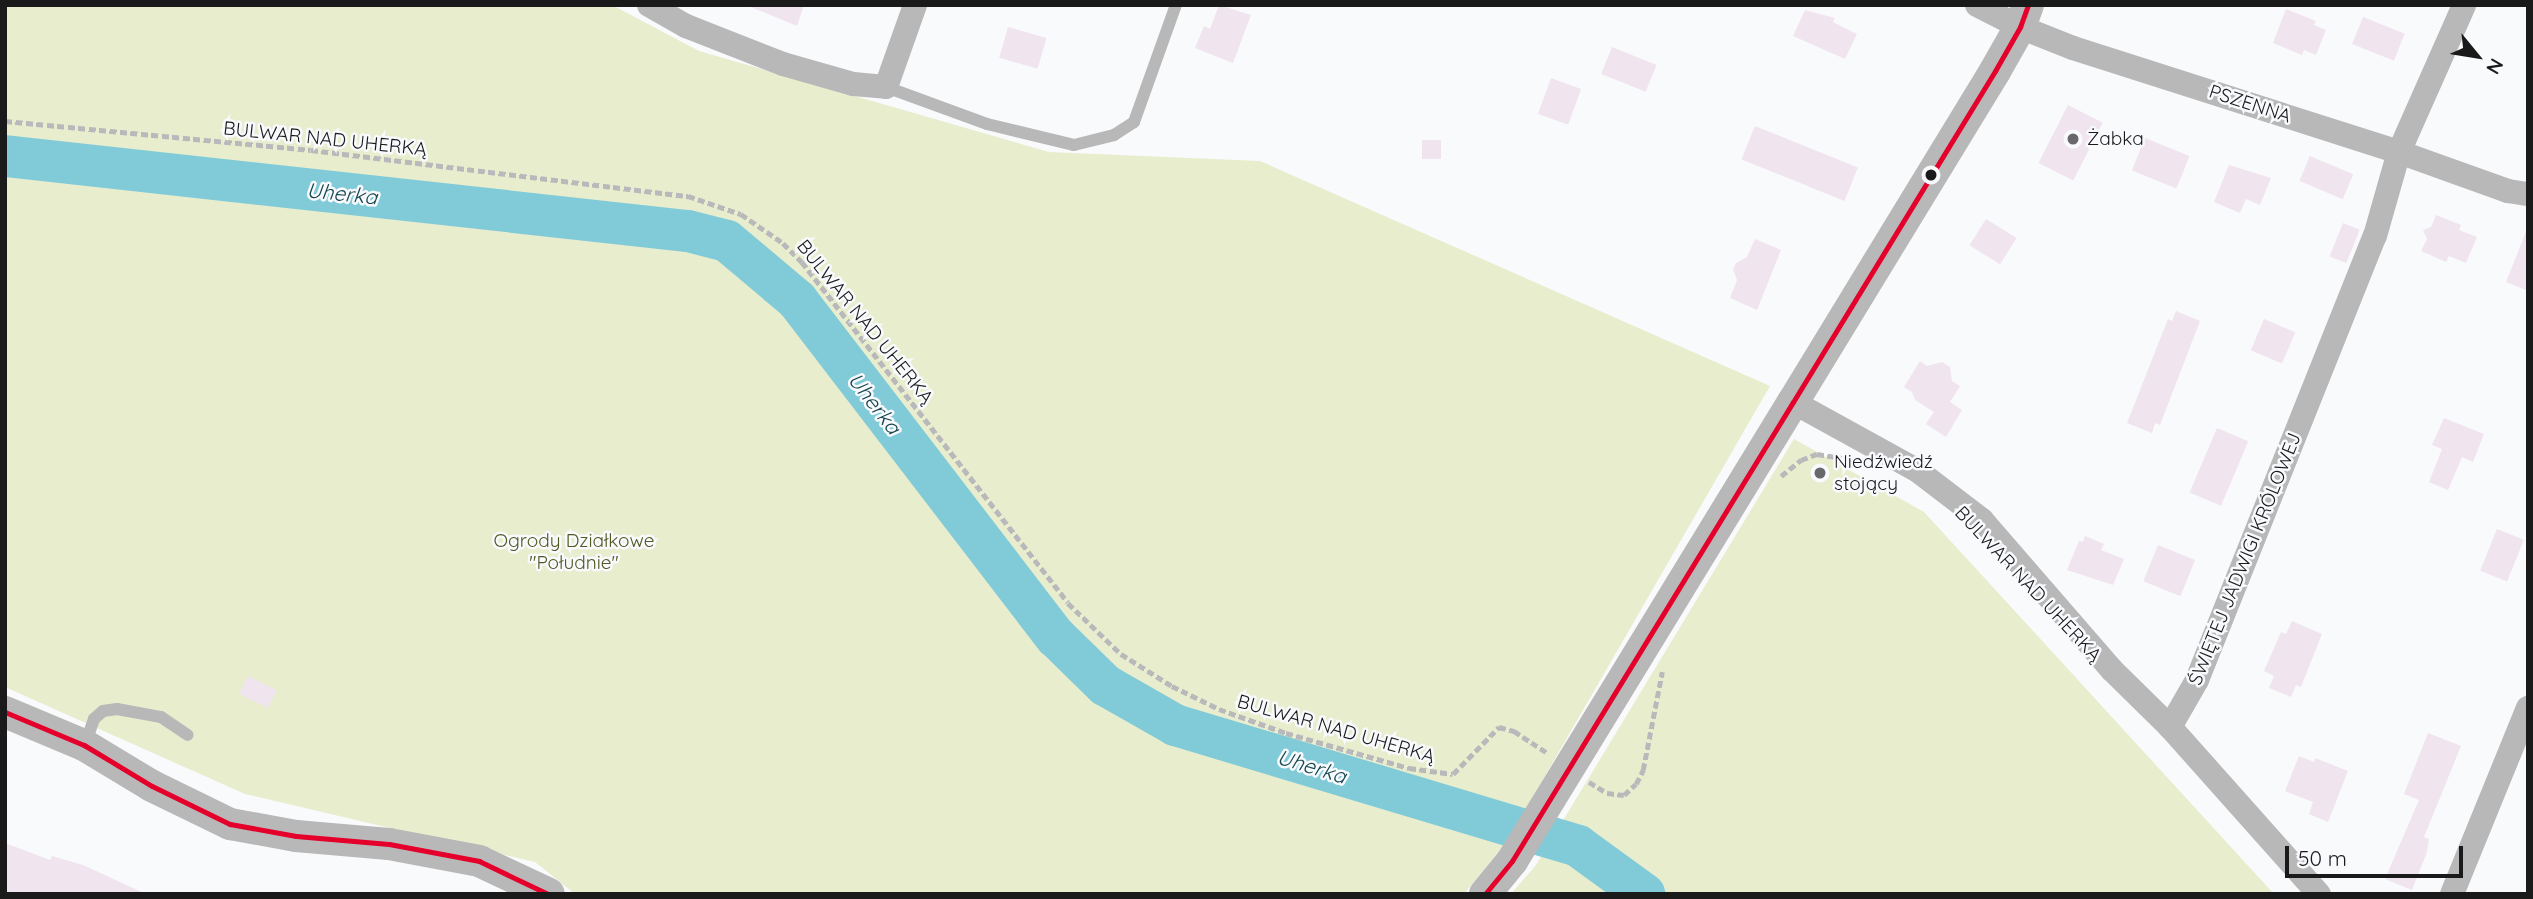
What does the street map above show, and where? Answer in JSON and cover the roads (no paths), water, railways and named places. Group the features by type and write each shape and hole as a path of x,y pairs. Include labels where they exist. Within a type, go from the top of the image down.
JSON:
{"street":[{"path":"649,5 686,26 783,64 853,84 886,87 915,5"},
{"name":"PSZENNA","path":"1977,5 2024,16 2073,48 2399,152 2508,191 2528,194"},
{"name":"ŚWIĘTEJ JADWIGI KRÓLOWEJ","path":"2170,727 2197,680 2375,236 2399,152 2464,5"},
{"path":"1485,894 1512,861 1793,402 2024,16"},
{"path":"1793,402 1918,471 1966,506 1997,536 2112,670 2170,727 2319,894"},
{"path":"2452,894 2528,708"},
{"path":"5,712 84,746 152,786 230,824 296,836 389,844 479,861 549,894"}],"lane":[{"path":"886,87 987,124 1074,145 1114,135 1134,122 1176,5"},
{"path":"84,746 93,719 103,712 117,709 161,717 188,735"}],"waterway":[{"name":"Uherka","path":"5,156 688,231 727,241 797,300 1056,637 1105,685 1175,725 1578,846 1644,894"}],"place":[{"name":"Żabka","path":"2073,139"},
{"name":"Niedźwiedź stojący","path":"1820,473"}],"park label":[{"name":"Ogrody Działkowe \"Południe\"","path":"574,552"}]}
